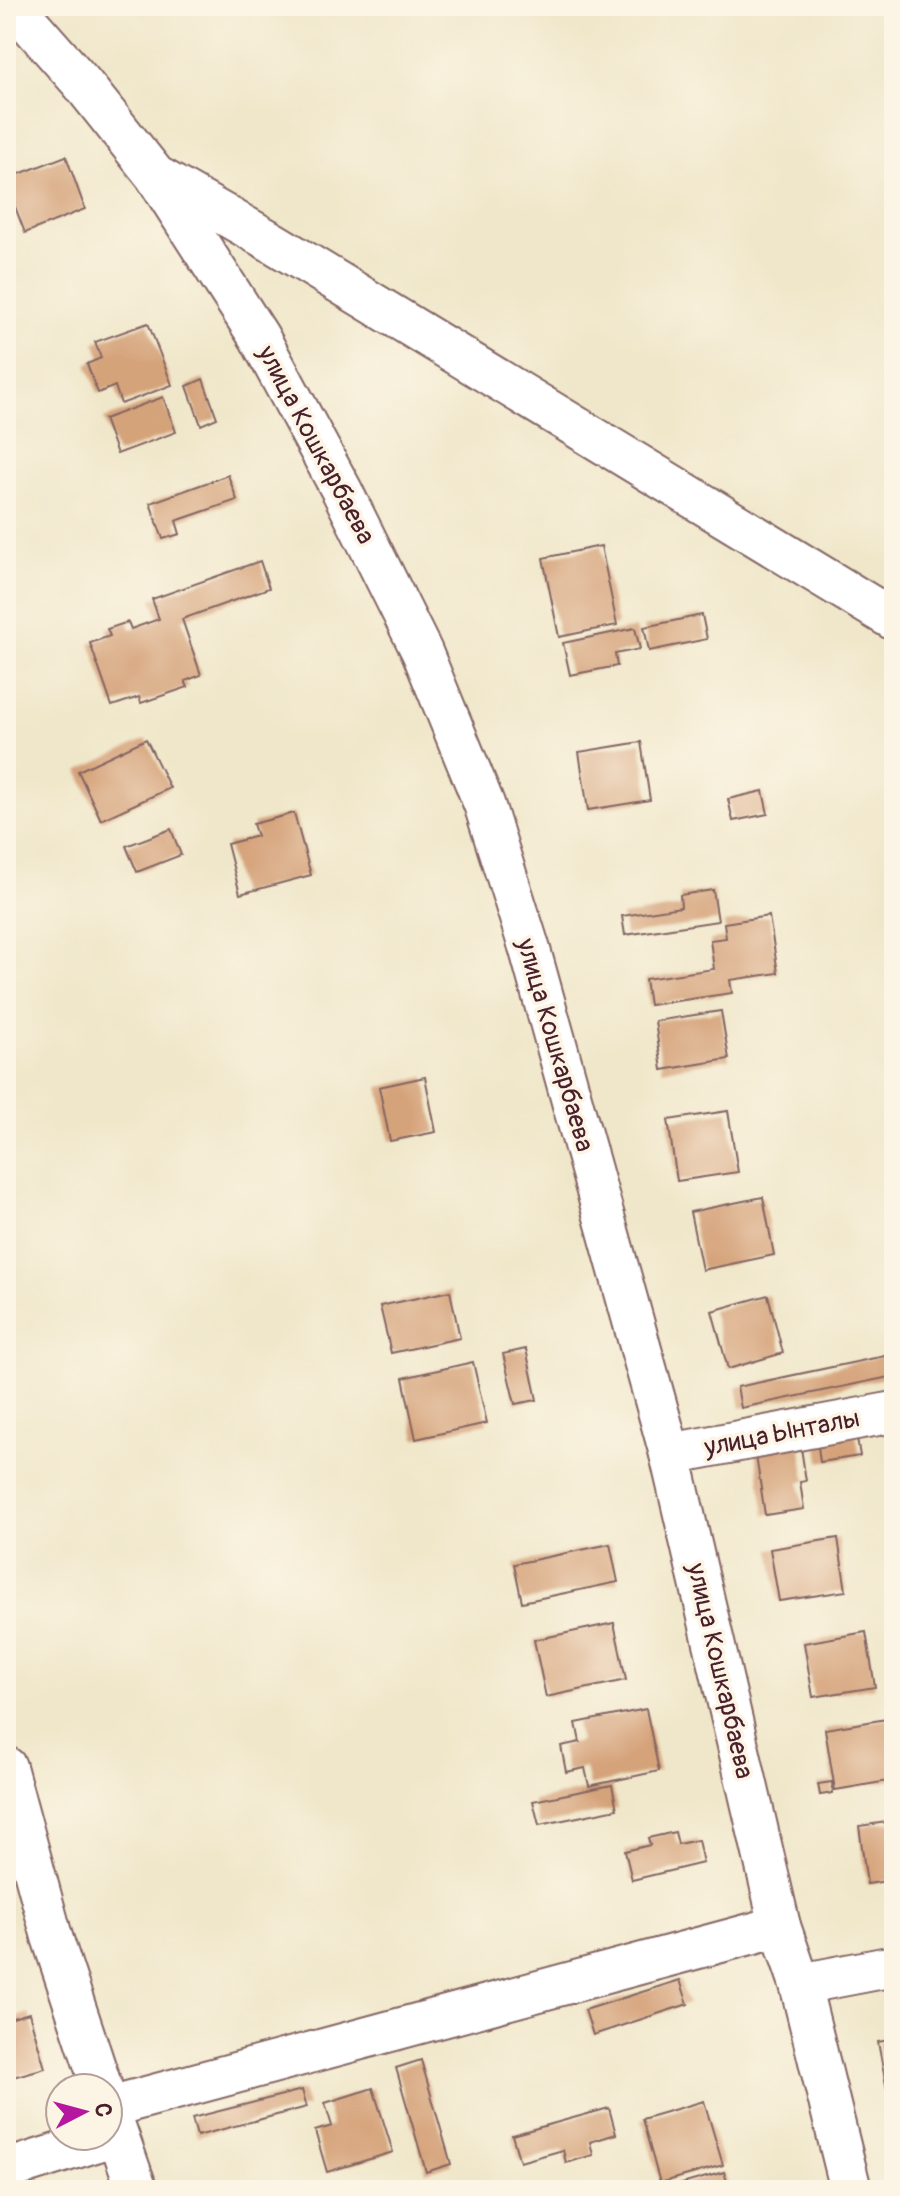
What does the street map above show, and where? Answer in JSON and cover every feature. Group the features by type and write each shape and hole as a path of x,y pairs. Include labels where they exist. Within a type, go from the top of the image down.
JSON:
{"street":[{"name":"улица Кошкарбаева","path":"14,6 81,82 155,175 259,337 342,491 422,652 484,804 530,950 670,1454 780,1926 800,1984 851,2190"},
{"path":"155,175 299,258 894,620"},
{"name":"улица Ынталы","path":"670,1454 894,1412"},
{"path":"6,1767 52,1937 97,2072"},
{"path":"124,2112 780,1926"},
{"path":"800,1984 894,1966"},
{"path":"6,2170 44,2150"},
{"path":"124,2152 137,2190"}],"building":[{"path":"66,156 85,209 25,233 6,179"},
{"path":"148,323 172,385 121,404 115,386 98,393 87,364 101,358 95,342"},
{"path":"203,379 217,418 201,425 187,386"},
{"path":"163,397 176,432 117,454 104,419"},
{"path":"228,475 237,500 176,521 180,534 163,539 150,503"},
{"path":"601,546 617,625 559,637 543,558"},
{"path":"260,561 269,588 182,619 201,675 185,681 188,687 141,703 139,697 112,706 90,643 110,636 107,629 128,622 131,629 159,619 152,599"},
{"path":"702,615 707,639 649,651 644,627"},
{"path":"635,628 640,649 615,654 617,666 570,675 563,643"},
{"path":"146,739 170,788 101,820 78,771"},
{"path":"641,742 650,800 588,810 579,752"},
{"path":"763,791 768,814 733,821 728,799"},
{"path":"294,813 311,875 240,894 227,844 257,836 253,824"},
{"path":"171,829 181,855 137,872 126,846"},
{"path":"713,890 718,921 625,935 622,916 681,907 680,895"},
{"path":"769,916 778,973 730,980 732,993 649,1005 645,979 714,969 710,940 726,938 724,923"},
{"path":"721,1011 729,1059 662,1070 655,1021"},
{"path":"425,1077 436,1132 390,1141 379,1087"},
{"path":"728,1111 738,1172 677,1181 668,1120"},
{"path":"763,1197 774,1255 702,1270 690,1212"},
{"path":"450,1291 460,1338 391,1353 380,1306"},
{"path":"768,1295 783,1353 728,1369 712,1311"},
{"path":"526,1349 537,1400 515,1404 503,1354"},
{"path":"894,1354 894,1376 741,1408 737,1387"},
{"path":"473,1362 487,1423 416,1439 403,1378"},
{"path":"856,1433 860,1456 820,1462 817,1439"},
{"path":"800,1441 806,1481 800,1482 804,1509 765,1515 755,1449"},
{"path":"838,1538 846,1591 779,1601 770,1549"},
{"path":"610,1544 618,1582 522,1602 514,1564"},
{"path":"614,1623 626,1680 546,1697 534,1640"},
{"path":"866,1632 875,1687 813,1697 804,1643"},
{"path":"646,1709 659,1771 589,1786 585,1768 566,1772 561,1746 580,1742 576,1723"},
{"path":"893,1718 894,1780 835,1790 825,1729"},
{"path":"832,1782 833,1793 820,1795 818,1784"},
{"path":"612,1785 617,1809 539,1825 533,1801"},
{"path":"894,1821 894,1880 867,1884 859,1826"},
{"path":"675,1832 678,1844 698,1840 703,1863 632,1880 625,1851 650,1845 648,1838"},
{"path":"680,1980 688,2004 593,2035 585,2010"},
{"path":"29,2013 45,2068 6,2079 6,2020"},
{"path":"894,2039 894,2106 890,2106 878,2042"},
{"path":"421,2060 451,2164 426,2172 396,2068"},
{"path":"373,2088 393,2152 327,2172 315,2131 332,2126 325,2103"},
{"path":"302,2090 307,2107 197,2136 192,2118"},
{"path":"704,2101 723,2165 660,2183 642,2119"},
{"path":"609,2108 616,2134 590,2142 593,2155 566,2163 563,2150 520,2162 512,2135"},
{"path":"724,2172 730,2190 664,2190 664,2189"},
{"path":"403,2181 406,2190 376,2190 376,2189"}]}
